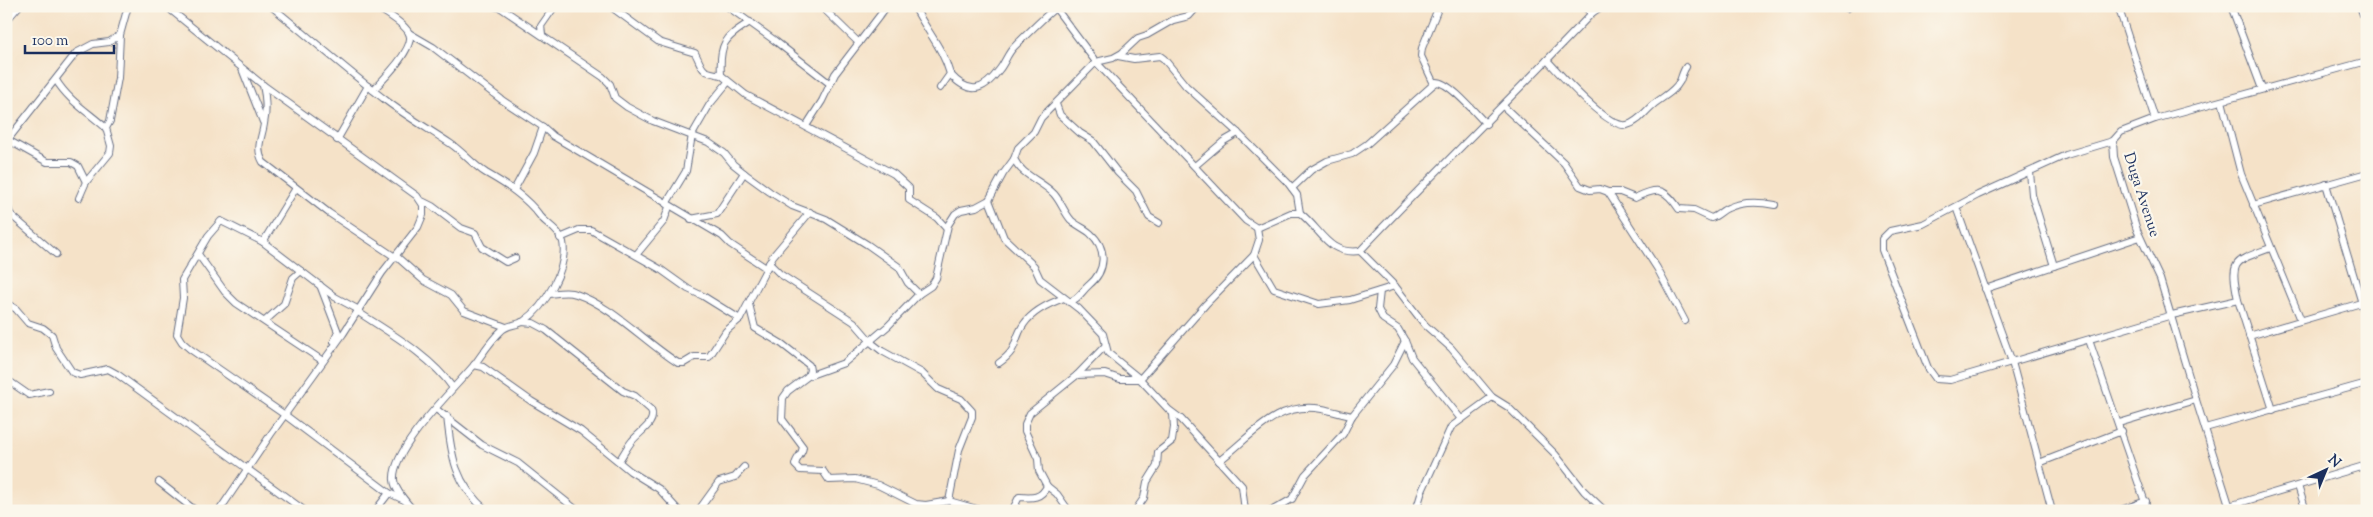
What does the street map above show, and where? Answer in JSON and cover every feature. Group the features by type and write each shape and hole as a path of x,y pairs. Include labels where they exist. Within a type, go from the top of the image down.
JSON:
{"street":[{"path":"6,22 19,6"},
{"path":"106,128 110,121 118,78 120,35 128,6"},
{"path":"168,6 241,68 337,140 461,228 475,233 482,247 494,256 506,262 515,258"},
{"path":"271,6 371,88 452,145 483,170 514,190 538,211 560,238 563,242 561,264 550,294 541,306 522,322"},
{"path":"375,6 409,34 433,47 502,100 543,127 552,136 658,197 668,206 722,236 730,244 847,317 896,360 922,373 938,389 961,399 972,411 959,450 949,501"},
{"path":"494,6 501,8 542,34 603,77 610,84 615,98 627,107 653,121 708,142 724,153 744,173 792,206 810,212 848,232 899,268 908,283 919,294"},
{"path":"542,34 541,26 555,6"},
{"path":"610,6 659,42 695,53 699,66 703,70 721,75 746,95 894,174 909,188 908,196 912,203 937,218 947,229"},
{"path":"727,6 829,83"},
{"path":"821,6 859,43"},
{"path":"806,126 822,101 829,83 887,6"},
{"path":"914,6 944,52 950,74 964,87 976,88 987,85 1000,70 1014,47 1020,44 1055,7 1096,62 1196,165 1246,220 1257,228 1259,240 1254,255 1206,304 1140,379 1120,379 1105,374 1076,375"},
{"path":"984,511 949,501 933,504 916,504 878,485 855,479 829,480 823,471 800,470 795,466 803,447 782,419 781,408 783,398 788,391 808,376 844,363 870,339 888,326 919,294 931,286 936,278 947,229 955,214 961,210 976,207 989,200 1003,174 1014,159 1018,148 1034,132 1041,118 1096,62 1118,56 1138,38 1173,20 1189,16 1198,6"},
{"path":"1434,84 1421,56 1422,48 1439,6"},
{"path":"1583,6 1592,13"},
{"path":"1118,56 1134,59 1160,56 1186,86 1238,132 1292,188 1297,195 1300,213 1335,249 1344,252 1360,250 1486,124 1592,13 1602,6"},
{"path":"2118,6 2155,120"},
{"path":"2232,6 2262,89"},
{"path":"2360,6 2367,26"},
{"path":"721,75 722,47 726,39 750,22"},
{"path":"337,140 371,88 410,45 409,34"},
{"path":"86,182 78,166 72,162 47,162 7,141 76,53 93,44 109,42 120,35"},
{"path":"1547,60 1599,112 1622,126 1630,125 1654,103 1669,95 1681,80 1686,66"},
{"name":"Duga Avenue","path":"2230,508 2172,315 2160,279 2140,237 2114,157 2113,141 2121,132 2155,120 2367,60"},
{"path":"241,68 264,124"},
{"path":"940,88 950,74"},
{"path":"56,80 62,90 77,102 82,110 106,128 111,146 110,153 86,182 79,198"},
{"path":"636,255 664,221 668,206 686,171 692,135 710,104 728,82"},
{"path":"1292,188 1310,170 1334,158 1352,154 1367,144 1434,84 1440,82 1450,89 1486,124"},
{"path":"263,85 266,98 264,124 258,146 263,162 328,213 396,257 423,280 451,295 464,311 506,326 522,322 533,323 546,330 623,391 635,396 650,410 652,419 648,426 633,439 619,461"},
{"path":"2222,101 2241,174 2301,320"},
{"path":"1056,104 1060,115 1080,133 1093,141 1118,173 1136,191 1148,217 1158,223"},
{"path":"1503,106 1564,163 1580,186 1590,190 1600,189 1608,192 1620,192 1635,198 1650,191 1658,190 1666,193 1679,209 1694,210 1711,218 1726,208 1743,204 1763,203 1775,205"},
{"path":"514,190 534,153 543,127"},
{"path":"1196,165 1224,141 1238,132"},
{"path":"2113,141 2066,156 1956,206 1923,224 1890,231 1882,239 1882,250 1928,368 1936,379 1950,380 2172,315 2238,300"},
{"path":"999,363 1014,350 1019,334 1028,320 1047,304 1076,300 1100,275 1103,268 1103,259 1098,246 1090,234 1072,221 1055,195 1022,170 1014,159"},
{"path":"2030,172 2032,195 2054,266"},
{"path":"691,219 717,214 744,173"},
{"path":"2253,205 2367,173"},
{"path":"2326,184 2367,320"},
{"path":"263,242 296,188"},
{"path":"1608,192 1657,268 1685,321"},
{"path":"989,200 1004,238 1034,266 1040,279 1079,310 1103,334 1108,353 1140,379 1242,486 1245,511"},
{"path":"6,201 10,214 6,232"},
{"path":"321,360 359,311 382,273 418,227 423,215 422,201"},
{"path":"1956,206 2012,362 2052,511"},
{"path":"550,294 564,292 576,294 623,322 678,363 684,363 694,357 709,357 726,331 740,319 779,247 792,236 810,212"},
{"path":"1257,228 1292,214 1300,213"},
{"path":"10,214 56,254"},
{"path":"404,500 389,493 285,414 182,342 178,334 184,298 182,280 221,221 263,242 301,272 418,353 446,377 453,388"},
{"path":"560,238 579,230 591,230 636,255 740,319"},
{"path":"1985,288 2140,237"},
{"path":"2270,248 2248,257 2232,273 2238,300 2272,410"},
{"path":"1360,250 1395,286 1426,325 1451,348 1492,397 1508,407 1555,454 1584,491 1605,511"},
{"path":"198,254 225,292 236,303 321,360"},
{"path":"1254,255 1274,289 1319,304 1350,300 1395,286"},
{"path":"265,321 284,304 293,278 301,272"},
{"path":"219,511 337,337 338,332 319,284"},
{"path":"1380,291 1378,309 1383,319 1398,329 1406,341 1412,358 1461,419"},
{"path":"2249,336 2361,302"},
{"path":"6,303 16,309 28,322 43,328 52,335 56,348 72,372 80,375 108,369 117,374 305,511"},
{"path":"749,304 755,328 782,344 809,366 808,376"},
{"path":"414,511 404,500 394,480 396,467 414,433 506,326"},
{"path":"2089,340 2122,431 2148,511"},
{"path":"1271,511 1292,499 1305,475 1343,434 1352,416 1393,365 1406,341"},
{"path":"1069,511 1047,486 1039,471 1038,459 1025,432 1025,424 1030,413 1039,404 1076,375 1105,346"},
{"path":"474,365 484,367 531,401 581,431 642,480 659,489 679,511"},
{"path":"6,379 29,395 49,391"},
{"path":"2205,428 2367,382"},
{"path":"1416,511 1422,491 1451,427 1492,397"},
{"path":"2119,423 2196,400"},
{"path":"436,408 482,444 518,463 573,509"},
{"path":"1219,461 1269,419 1282,412 1320,408 1352,416"},
{"path":"1135,511 1144,498 1147,482 1157,466 1158,452 1172,441 1173,414"},
{"path":"447,416 451,452 456,472 471,495 487,511"},
{"path":"2039,463 2122,431"},
{"path":"2230,508 2367,465"},
{"path":"698,511 719,482 735,477 744,468"},
{"path":"160,482 196,511"},
{"path":"1012,511 1019,497 1036,498 1044,492 1047,486"},
{"path":"2298,486 2306,511"},
{"path":"374,511 389,493"},
{"path":"2118,511 2146,501"},
{"path":"933,504 940,511"}]}
